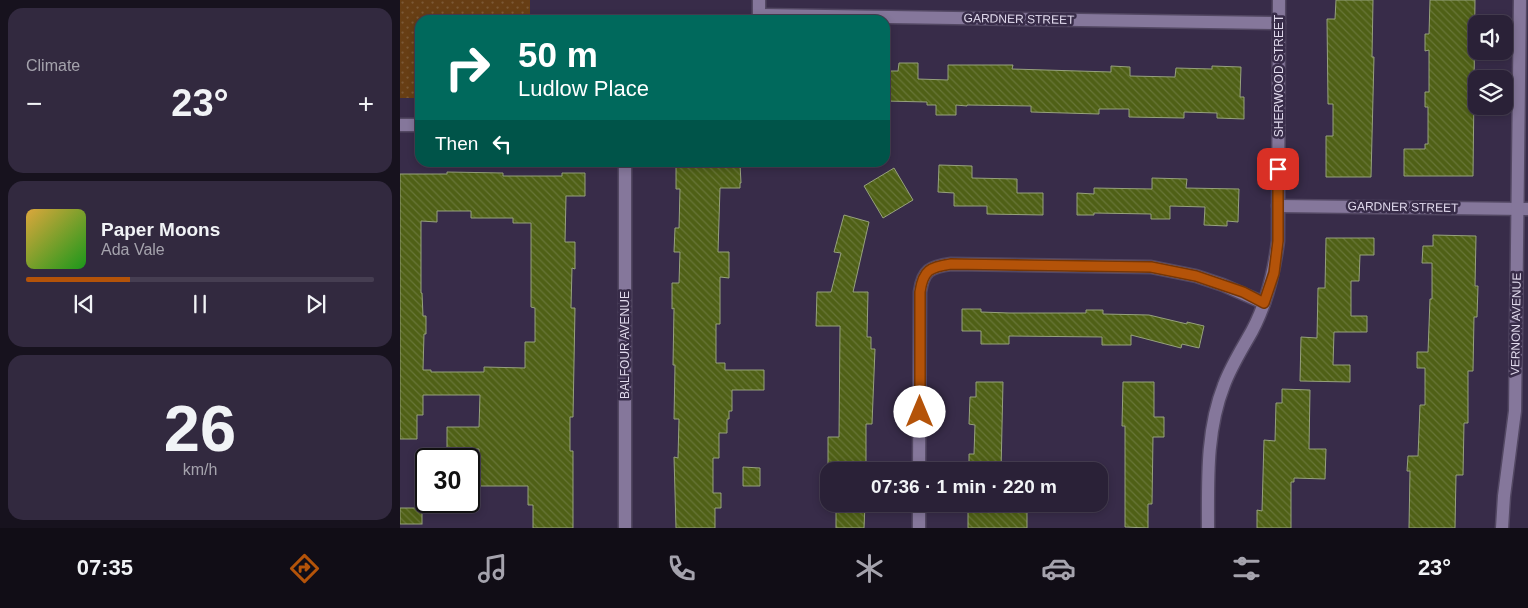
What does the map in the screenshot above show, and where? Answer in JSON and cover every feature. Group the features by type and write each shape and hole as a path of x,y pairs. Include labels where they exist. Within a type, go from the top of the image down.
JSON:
{"street":[{"path":"759,0 759,15"},
{"name":"SHERWOOD STREET","path":"1208,528 1209,464 1213,424 1223,387 1253,330 1274,273 1278,241 1280,0"},
{"name":"VERNON AVENUE","path":"1502,528 1504,496 1515,411 1523,209 1520,0"},
{"name":"GARDNER STREET","path":"890,19 1279,23"},
{"path":"400,125 415,126"},
{"name":"BALFOUR AVENUE","path":"625,167 625,528"},
{"name":"GARDNER STREET","path":"1278,206 1523,209"},
{"path":"919,462 920,292 922,279 928,269 951,264 1151,267 1196,276 1236,290 1264,303"},
{"path":"919,512 919,528"}],"shaded area":[{"path":"400,0 530,0 530,15 415,15 415,98 400,98"}],"building":[{"path":"1336,0 1373,0 1372,57 1374,57 1371,177 1326,177 1326,136 1333,136 1333,104 1328,104 1327,19 1335,19"},
{"path":"1430,0 1475,0 1475,15 1468,15 1468,60 1474,60 1474,70 1468,70 1468,115 1474,115 1473,176 1404,176 1404,149 1425,149 1425,144 1428,144 1428,107 1425,107 1425,92 1429,92 1429,50 1425,51 1425,34 1429,34"},
{"path":"899,63 918,63 918,79 948,80 948,65 1013,65 1012,69 1111,72 1111,66 1130,67 1130,76 1175,77 1176,68 1212,69 1212,66 1241,67 1240,97 1244,97 1244,119 1217,118 1217,113 1184,112 1184,118 1129,117 1129,109 1099,109 1099,114 1031,112 1031,106 967,105 956,105 956,115 936,115 936,105 927,105 927,102 890,101 890,71 898,71"},
{"path":"939,165 972,166 972,178 1017,179 1017,193 1043,193 1043,215 987,214 987,206 954,206 954,193 938,192"},
{"path":"676,167 740,167 740,188 720,188 718,252 729,252 729,278 720,277 720,324 716,324 716,363 725,363 725,370 764,370 764,390 732,390 732,411 729,411 729,419 727,419 727,433 719,433 719,458 713,458 713,493 721,493 721,508 715,508 715,528 676,528 674,457 678,458 679,419 674,419 675,365 673,365 674,308 672,309 672,283 679,283 680,252 674,252 675,228 679,228 680,189 676,189"},
{"path":"894,168 913,200 883,218 864,186"},
{"path":"447,172 503,173 503,176 562,176 562,173 585,173 585,196 566,196 565,242 575,242 575,269 572,268 571,308 575,308 573,417 570,417 570,451 573,451 573,528 533,528 533,505 528,505 528,486 480,486 480,448 447,448 447,427 479,427 480,395 423,395 423,415 417,415 417,439 400,439 400,174 447,174","holes":["437,211 471,211 471,218 513,218 513,223 531,223 531,307 535,308 535,342 525,342 525,368 484,367 484,372 431,372 431,370 423,370 426,316 423,316 421,293 421,221 437,222"]},
{"path":"1152,178 1187,179 1186,188 1239,189 1238,222 1227,221 1227,226 1204,225 1205,207 1170,206 1170,219 1151,219 1151,214 1094,213 1094,215 1077,215 1077,193 1094,194 1094,188 1152,189"},
{"path":"844,215 869,222 853,292 868,292 867,337 871,337 871,349 875,349 872,424 866,424 866,462 828,462 828,437 839,437 840,326 816,326 817,292 831,292 841,253 834,252"},
{"path":"1433,235 1476,236 1475,286 1478,286 1477,317 1474,317 1473,371 1468,371 1468,423 1464,423 1463,475 1456,475 1455,528 1409,528 1410,471 1407,471 1408,456 1418,456 1420,405 1425,405 1425,368 1417,368 1417,352 1428,352 1430,299 1432,299 1432,263 1422,263 1423,246 1433,246"},
{"path":"1326,238 1374,238 1374,255 1360,255 1359,281 1351,281 1351,316 1367,316 1367,332 1334,332 1333,365 1350,365 1350,382 1300,381 1301,337 1317,338 1318,288 1325,288"},
{"path":"962,309 981,309 981,312 1009,313 1086,313 1086,310 1103,310 1103,314 1149,315 1204,326 1199,348 1182,344 1181,348 1131,335 1131,345 1102,345 1102,337 1009,336 1009,344 981,344 981,331 962,331"},
{"path":"976,382 1003,382 1001,462 969,462 969,454 974,454 975,425 969,424 970,397 976,397"},
{"path":"1123,382 1154,382 1154,417 1164,417 1164,437 1153,437 1152,504 1148,504 1148,528 1125,527 1125,426 1122,426"},
{"path":"1282,389 1310,390 1309,449 1326,449 1325,479 1294,478 1294,482 1291,482 1291,528 1257,528 1257,510 1262,511 1264,440 1275,441 1276,403 1282,403"},
{"path":"743,467 760,468 760,486 743,486"},
{"path":"400,508 415,508 415,513 422,513 422,524 400,524"},
{"path":"836,512 865,512 864,528 836,528"},
{"path":"968,512 1027,512 1027,528 968,528"}],"route":[{"path":"920,412 920,292 922,279 928,269 951,264 1151,267 1174,270 1196,276 1243,292 1264,303 1274,273 1278,241 1278,169"}]}
